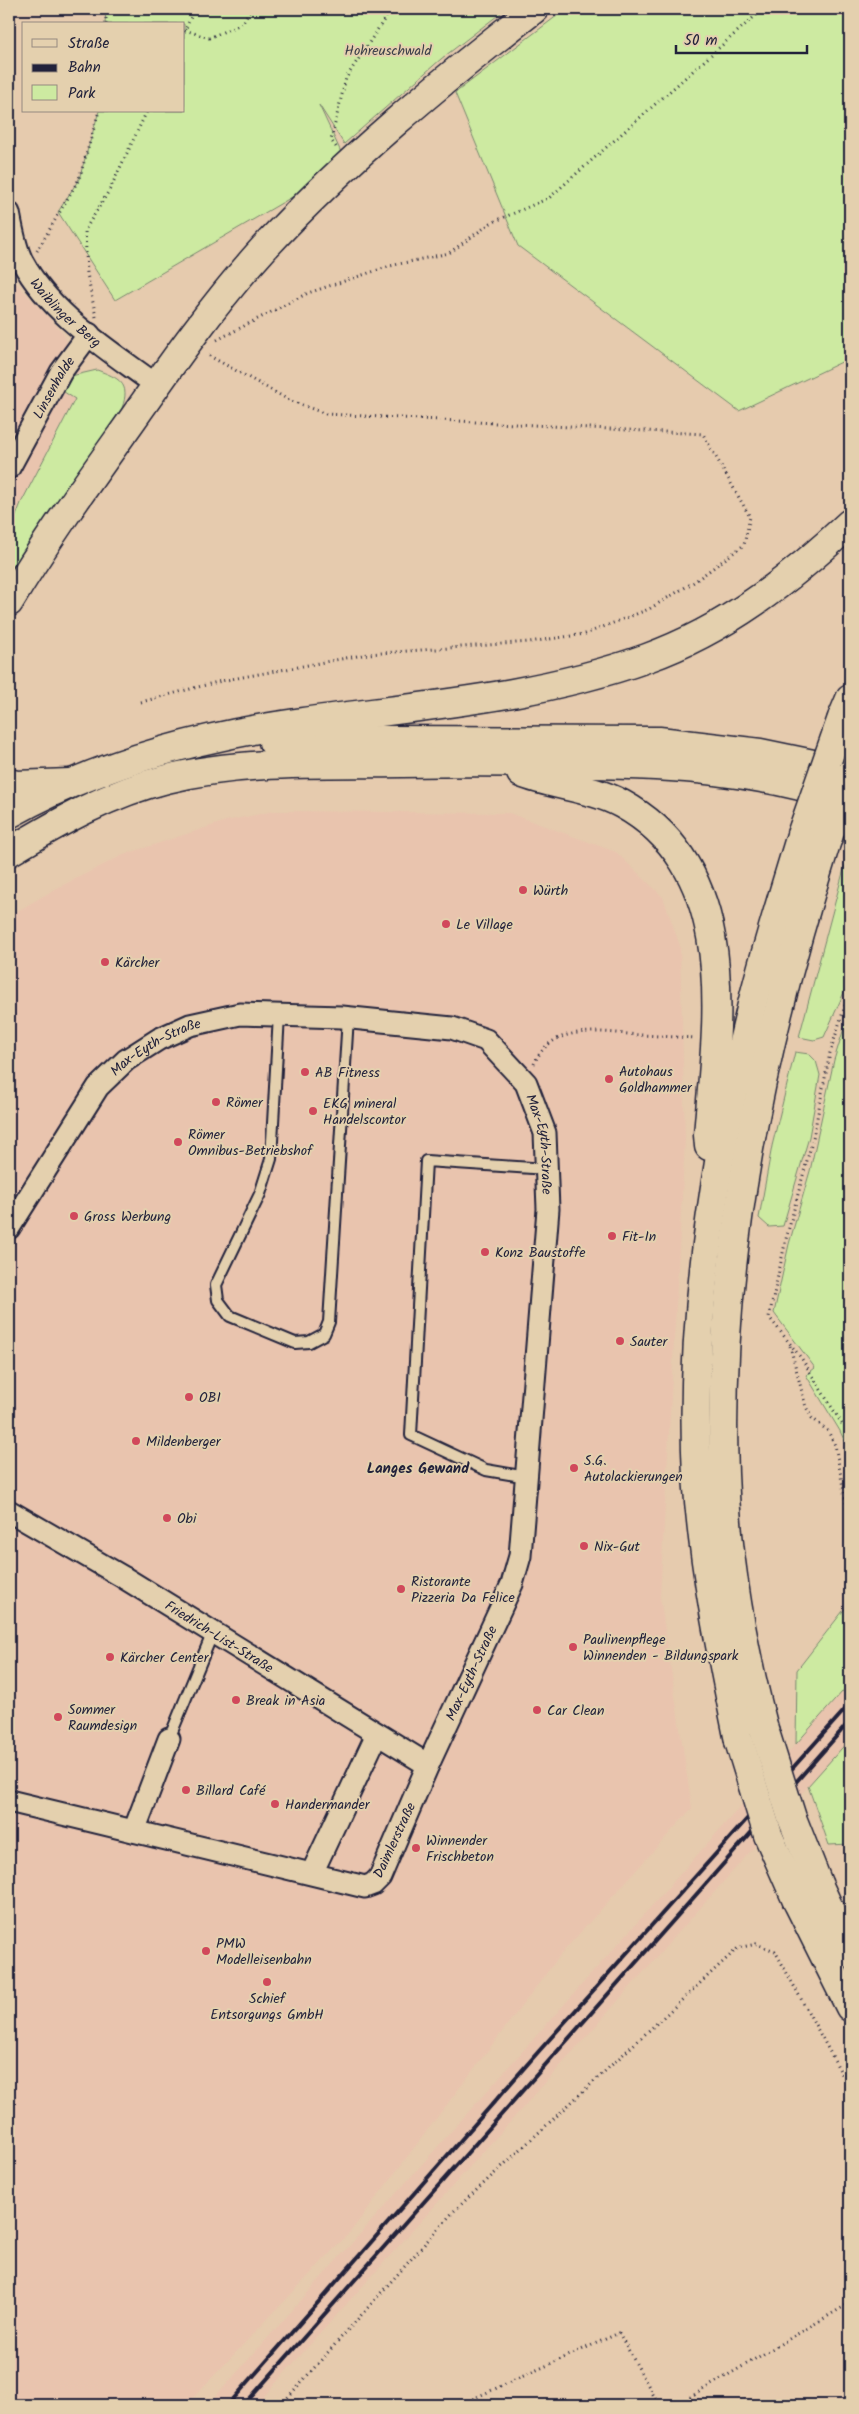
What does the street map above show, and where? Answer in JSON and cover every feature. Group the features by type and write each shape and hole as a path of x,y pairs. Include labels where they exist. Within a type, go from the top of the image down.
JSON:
{"main road":[{"path":"9,602 43,546 185,344 219,300 264,249 347,165 467,61 534,9"},
{"path":"9,814 70,783 122,763 195,743 246,731 302,722 490,697 596,674 647,658 735,615 787,579 850,523"},
{"path":"846,708 813,839 797,933 774,1022 743,1192 732,1280 726,1351 724,1475 728,1534 736,1600 750,1675 764,1729 792,1818 819,1886 850,1954"},
{"path":"195,743 381,740 659,741 760,753 814,764 850,775 813,839 749,1016 715,1190 699,1350 696,1412 697,1476 711,1604 739,1741 768,1835 796,1901 850,2007"},
{"path":"491,762 533,777 598,793 623,805 665,838 692,877 704,904 716,972 714,1058 708,1136 715,1190"},
{"path":"9,852 92,806 129,791 168,779 213,771 302,764 491,762 682,766 739,773 805,786 850,800"},
{"path":"9,783 16,785 70,783"}],"street":[{"name":"Waiblinger Berg","path":"9,213 22,260 43,294 89,334 156,385"},
{"name":"Linsenhalde","path":"9,468 61,372 89,334"},
{"name":"Max-Eyth-Straße","path":"9,1228 98,1087 126,1060 159,1039 190,1025 240,1014 348,1017 452,1028 486,1040 526,1083 545,1133 548,1209 520,1556 512,1584 428,1765"},
{"name":"Friedrich-List-Straße","path":"9,1512 214,1632 428,1765"},
{"path":"312,1873 376,1734"},
{"path":"134,1831 169,1739"},
{"name":"Daimlerstraße","path":"9,1802 365,1887 373,1884 380,1877 428,1765"}],"lane":[{"path":"280,1015 271,1159 260,1194 216,1285 218,1300 230,1316 294,1344 310,1342 324,1334 329,1322 348,1017"},
{"path":"527,1477 486,1470 410,1435 426,1161 547,1169"},
{"path":"169,1739 214,1632"}],"path":[{"path":"106,9 106,22"},
{"path":"185,31 208,38 243,23 250,9"},
{"path":"347,165 331,140 346,78 391,9"},
{"path":"216,341 308,293 390,266 449,253 491,223 549,198 763,9"},
{"path":"185,29 191,17"},
{"path":"22,260 37,251 79,179 99,112"},
{"path":"89,334 97,322 87,274 85,230 110,189 147,112"},
{"path":"141,702 221,681 368,654 529,642 585,634 649,609 694,582 744,545 750,517 703,434 326,414 289,400 185,344"},
{"path":"842,1424 802,1359 769,1317 786,1238 813,1138 830,1053 850,990"},
{"path":"526,1083 536,1059 546,1047 558,1038 574,1033 595,1032 699,1038"},
{"path":"789,1343 806,1407 812,1418 828,1431 835,1445 850,1523"},
{"path":"281,2405 454,2211 738,1948 756,1944 775,1950 850,2089"},
{"path":"677,2405 850,2303"},
{"path":"459,2405 619,2333 659,2405"}],"shaded area":[{"path":"13,280 62,332 82,371 71,376 61,391 76,399 21,503 9,534 9,283"},
{"path":"274,811 509,813 616,852 663,897 680,946 685,1140 660,1597 692,1808 561,1954 351,2231 186,2405 9,2405 9,1814 152,1847 9,1799 9,916 57,888 123,855 226,821"},
{"path":"850,1683 850,1739 563,2063 256,2405 208,2405"}],"green space":[{"name":"Hohreuschwald","path":"106,9 506,9 441,59 344,144 319,105 347,165 115,300 58,212 79,179 99,112 185,112 185,22 105,22"},
{"path":"566,9 850,9 850,358 739,411 518,246 455,93"},
{"path":"97,370 117,379 124,387 125,393 122,408 61,498 9,589 9,534 21,503 75,399 61,390 71,376"},
{"path":"849,850 850,979 824,1037 814,1040 799,1037"},
{"path":"850,1009 850,1453 840,1431 806,1375 815,1368 774,1313 789,1244 810,1171 834,1060"},
{"path":"795,1052 809,1054 816,1061 820,1075 809,1137 783,1226 769,1227 759,1218 772,1146"},
{"path":"850,1602 850,1683 796,1744 797,1670"},
{"path":"850,1739 850,1844 829,1845 808,1786"}],"railway":[{"path":"228,2405 539,2051 850,1704"},
{"path":"244,2405 850,1721"}],"place":[{"name":"Würth","path":"523,890"},
{"name":"Le Village","path":"446,924"},
{"name":"Kärcher","path":"105,962"},
{"name":"AB Fitness","path":"305,1072"},
{"name":"Autohaus Goldhammer","path":"609,1079"},
{"name":"Römer","path":"216,1102"},
{"name":"EKG mineral Handelscontor","path":"313,1111"},
{"name":"Römer Omnibus-Betriebshof","path":"178,1142"},
{"name":"Gross Werbung","path":"74,1216"},
{"name":"Fit-In","path":"612,1236"},
{"name":"Konz Baustoffe","path":"485,1252"},
{"name":"Sauter","path":"620,1341"},
{"name":"OBI","path":"189,1397"},
{"name":"Mildenberger","path":"136,1441"},
{"name":"S.G. Autolackierungen","path":"574,1468"},
{"name":"Obi","path":"167,1518"},
{"name":"Nix-Gut","path":"584,1546"},
{"name":"Ristorante Pizzeria Da Felice","path":"401,1589"},
{"name":"Paulinenpflege Winnenden - Bildungspark","path":"573,1647"},
{"name":"Kärcher Center","path":"110,1657"},
{"name":"Break in Asia","path":"236,1700"},
{"name":"Car Clean","path":"537,1710"},
{"name":"Sommer Raumdesign","path":"58,1717"},
{"name":"Billard Café","path":"186,1790"},
{"name":"Handermander","path":"275,1804"},
{"name":"Winnender Frischbeton","path":"416,1848"},
{"name":"PMW Modelleisenbahn","path":"206,1951"},
{"name":"Schief Entsorgungs GmbH","path":"267,1982"}],"district":[{"name":"Langes Gewand","path":"418,1468"}]}
